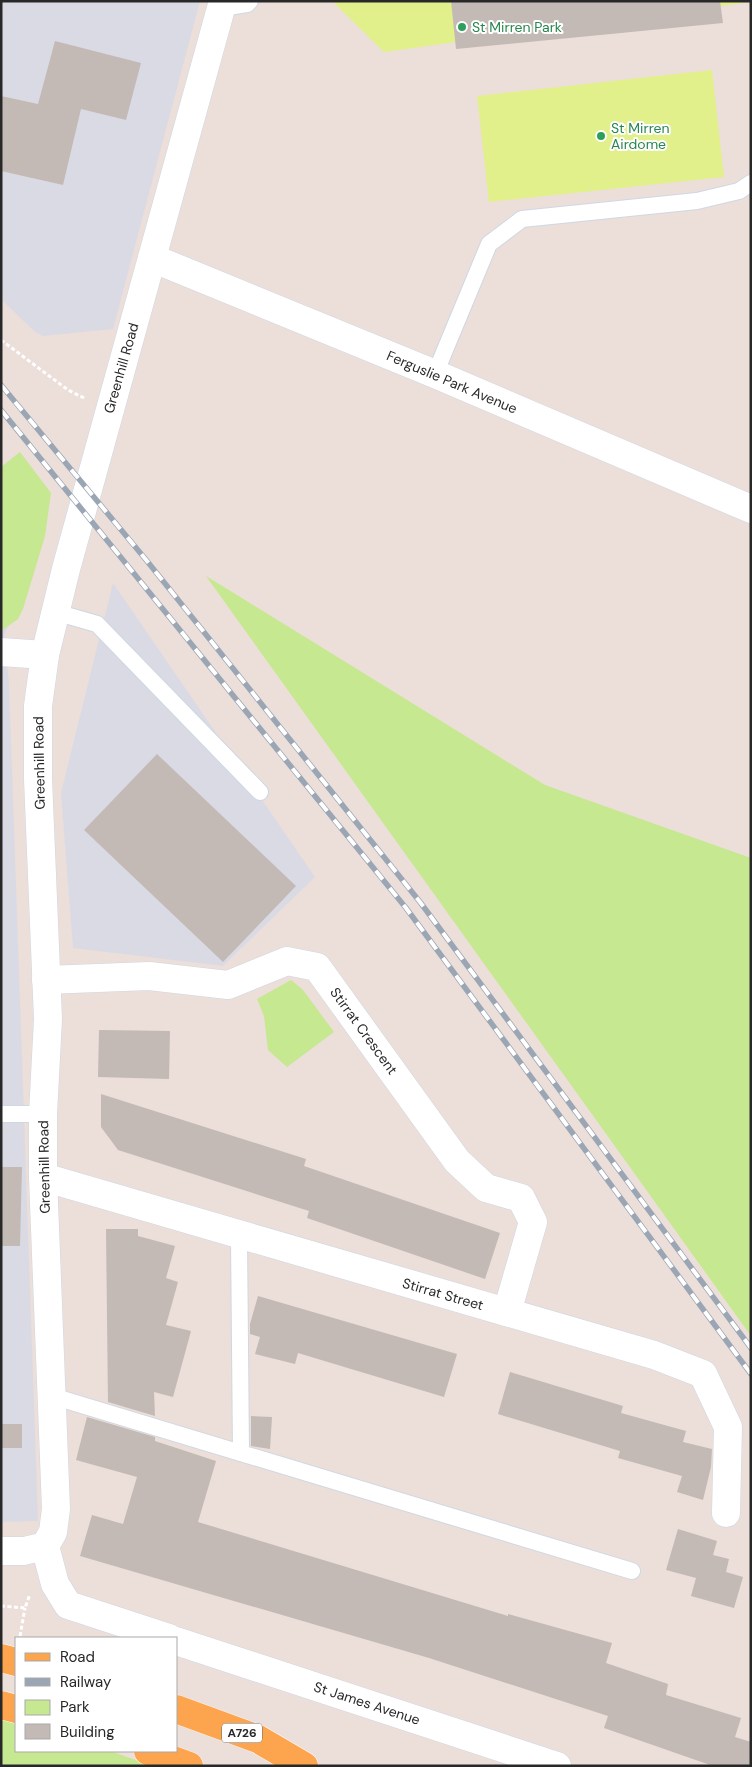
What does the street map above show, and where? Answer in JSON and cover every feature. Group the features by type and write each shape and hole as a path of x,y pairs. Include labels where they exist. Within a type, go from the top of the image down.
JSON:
{"main road":[{"path":"1,1658 15,1651"},
{"path":"1,1705 15,1709"},
{"name":"A726","path":"178,1710 258,1739 304,1766"},
{"path":"151,1752 189,1766"}],"street":[{"name":"Greenhill Road","path":"45,1546 53,1532 56,1509 43,1177 43,1114 48,1019 38,706 45,655 55,612 222,5"},
{"name":"Ferguslie Park Avenue","path":"152,258 435,374 751,509"},
{"path":"1,652 45,655"},
{"name":"Stirrat Crescent","path":"46,980 149,976 228,985 287,960 317,967 457,1161 486,1188 521,1198 534,1222 507,1312"},
{"name":"Stirrat Street","path":"43,1177 654,1354 702,1374 728,1427 726,1513"},
{"path":"1,1551 24,1551 45,1546 55,1584 68,1605 166,1637"},
{"name":"St James Avenue","path":"178,1642 557,1766"}],"lane":[{"path":"222,5 247,4 250,1"},
{"path":"435,374 489,244 522,219 697,200 739,191 751,184"},
{"path":"55,612 97,624 260,792"},
{"path":"1,1114 43,1114"},
{"path":"239,1235 242,1453"},
{"path":"52,1396 632,1571"}],"path":[{"path":"1,340 68,390"},
{"path":"20,1637 25,1608"}],"shaded area":[{"path":"1,1 200,1 113,329 43,336 35,332 1,299"},
{"path":"1,530 17,609 4,635 9,683 38,1521 1,1522"},
{"path":"113,583 315,877 223,966 73,948 61,793"}],"green space":[{"name":"St Mirren Park","path":"332,1 751,1 751,2 384,52"},
{"name":"St Mirren Airdome","path":"712,70 724,177 489,202 477,96"},
{"path":"20,452 51,493 45,536 23,609 18,619 1,631 1,467"},
{"path":"206,576 545,785 751,858 751,1336"},
{"path":"291,980 303,990 334,1032 287,1067 268,1050 264,1016 257,999"},
{"path":"1,1719 15,1722 15,1752 113,1752 153,1766 1,1766"}],"building":[{"path":"451,1 720,1 723,23 456,49"},
{"path":"55,41 141,63 126,120 81,109 63,185 1,171 1,96 38,104"},
{"path":"157,754 296,886 223,962 84,830"},
{"path":"99,1030 170,1031 169,1079 98,1077"},
{"path":"101,1094 306,1159 304,1166 500,1233 485,1279 307,1218 309,1211 118,1150 101,1127"},
{"path":"1,1167 22,1167 20,1246 1,1246"},
{"path":"106,1229 138,1229 138,1236 175,1246 166,1278 178,1282 166,1325 191,1331 173,1397 154,1392 155,1416 108,1402"},
{"path":"258,1296 457,1354 444,1397 298,1353 295,1364 255,1354 260,1337 250,1334 250,1324"},
{"path":"510,1372 623,1406 621,1413 686,1431 683,1442 712,1449 711,1467 703,1500 677,1492 682,1476 618,1458 620,1451 498,1414"},
{"path":"251,1416 272,1417 270,1449 251,1446"},
{"path":"87,1417 155,1437 155,1441 216,1461 198,1522 508,1616 508,1614 612,1643 606,1663 668,1684 666,1695 741,1718 735,1737 751,1742 751,1766 713,1766 604,1728 608,1716 429,1658 80,1556 92,1515 123,1524 137,1477 76,1460"},
{"path":"1,1424 22,1424 22,1448 1,1448"},
{"path":"678,1529 717,1541 713,1555 729,1559 726,1572 743,1577 734,1608 691,1596 696,1578 666,1570"}],"railway":[{"path":"1,385 147,561 420,902 751,1348"},
{"path":"1,410 406,908 751,1374"}],"place":[{"name":"St Mirren Park","path":"462,27"},
{"name":"St Mirren Airdome","path":"601,136"}]}
